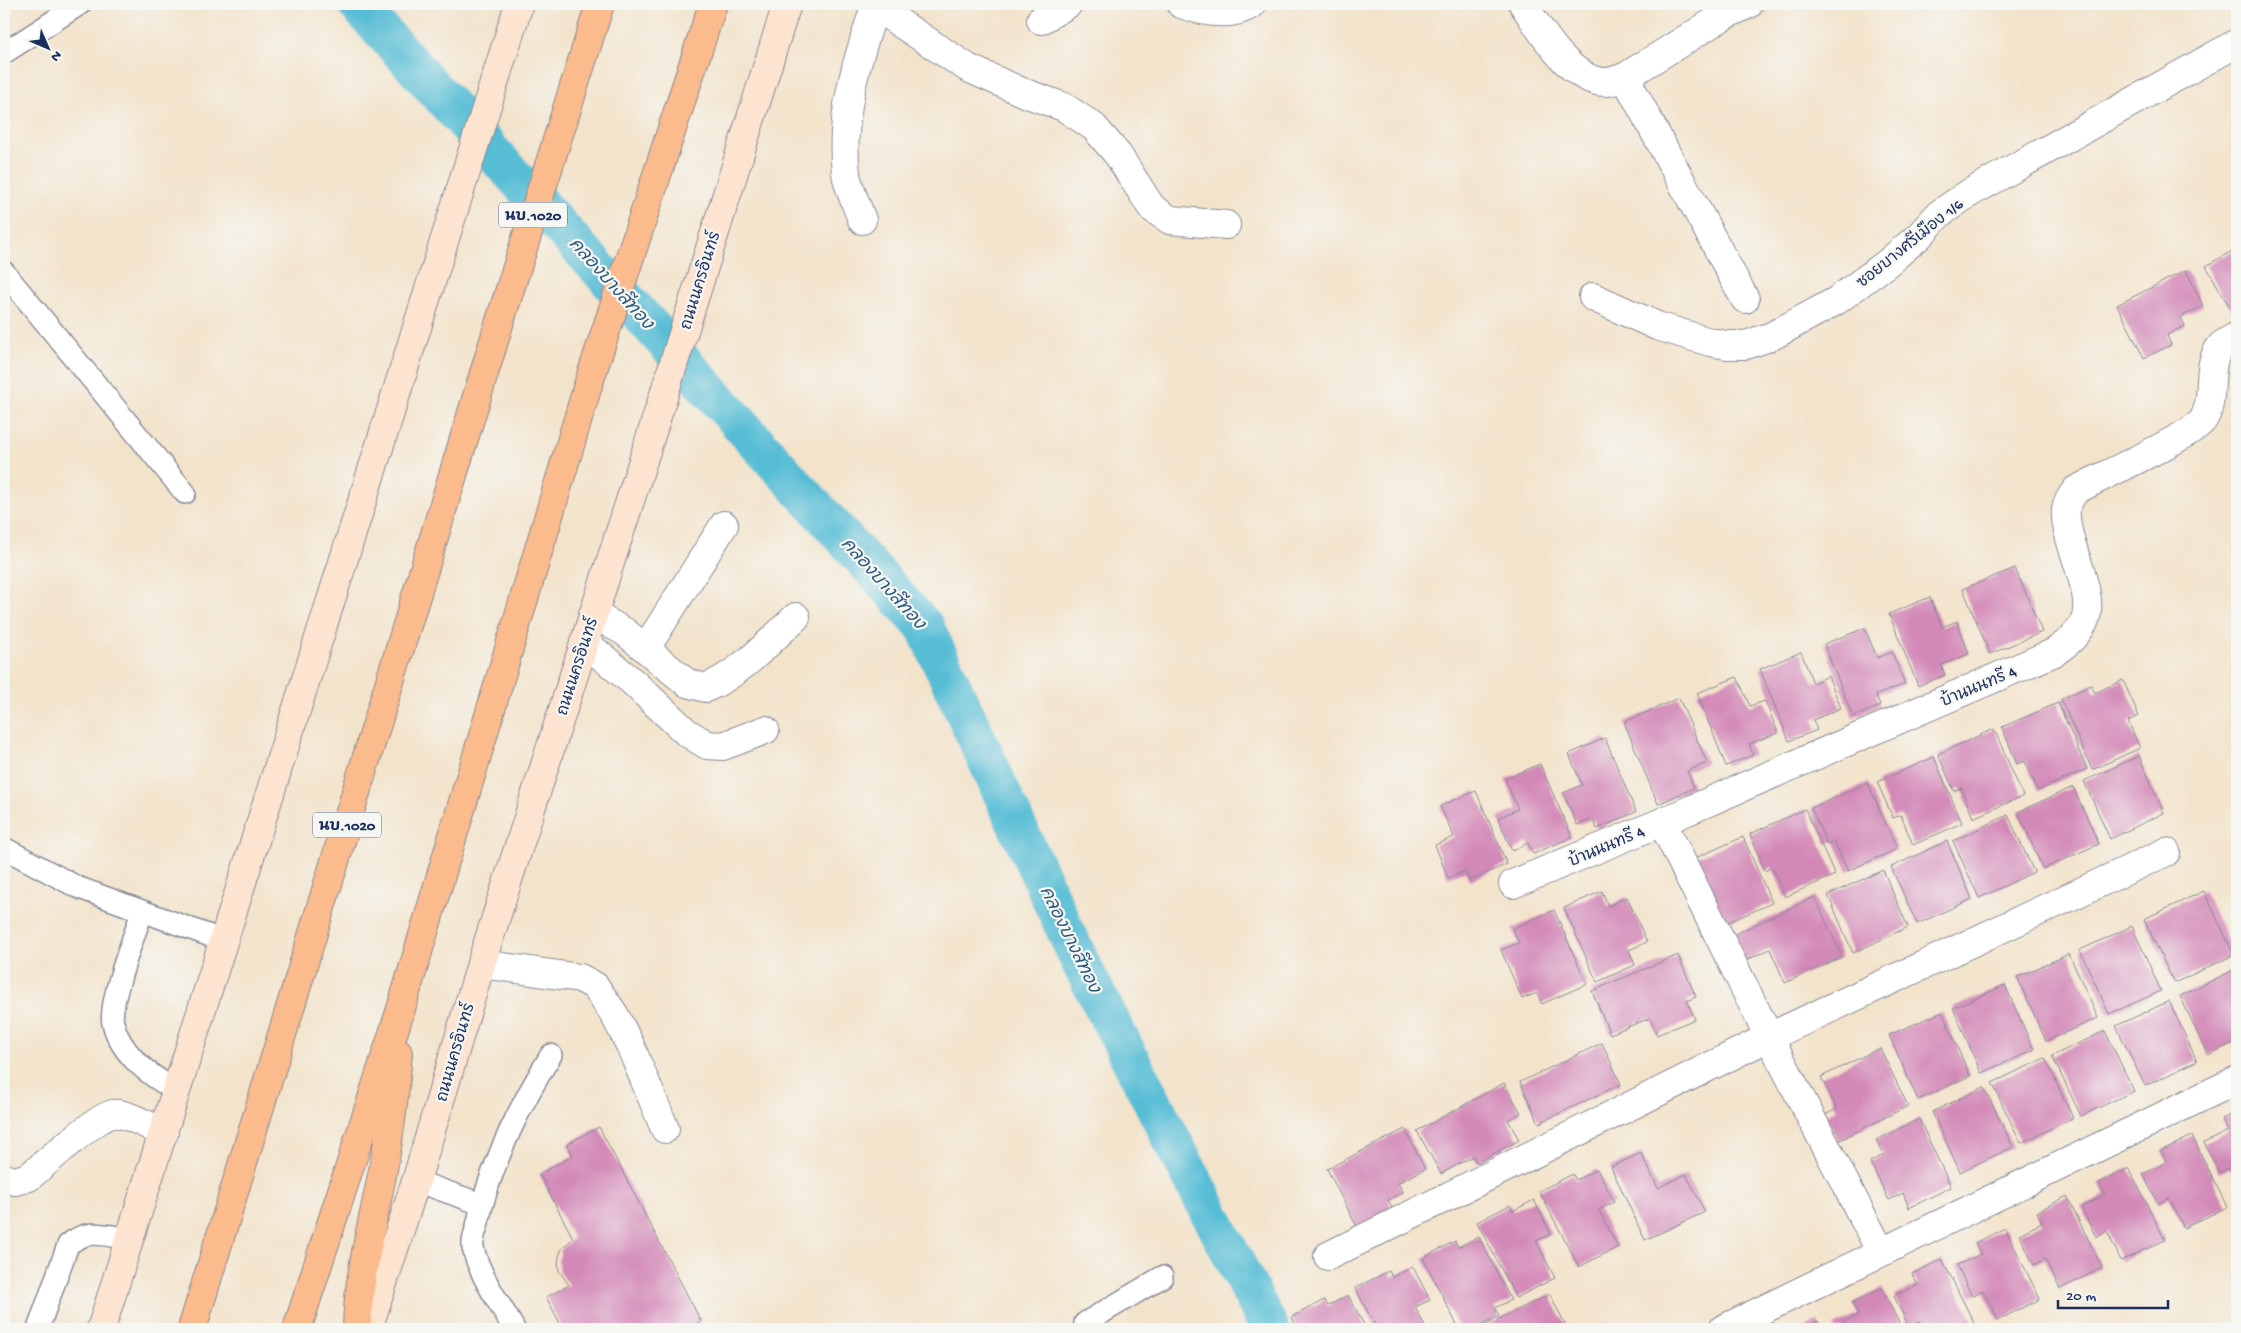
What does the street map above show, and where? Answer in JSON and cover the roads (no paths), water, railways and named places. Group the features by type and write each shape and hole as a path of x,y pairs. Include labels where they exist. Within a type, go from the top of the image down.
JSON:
{"main road":[{"path":"101,1329 459,189 519,4"},
{"name":"นบ.1020","path":"192,1329 500,321 600,4"},
{"path":"297,1329 400,1012 589,382 713,4"},
{"name":"ถนนนครอินทร์","path":"368,1329 416,1181 481,964 787,4"},
{"path":"357,1329 358,1299 366,1244 382,1175 394,1108 400,1012"}],"street":[{"path":"1041,20 1068,4"},
{"path":"1181,4 1214,13 1244,9 1252,4"},
{"path":"1523,4 1557,52 1575,69 1592,80 1616,80 1725,15 1749,4"},
{"path":"862,220 846,174 845,131 855,64 873,6 968,68 1022,92 1064,107 1094,127 1118,155 1152,208 1170,220 1226,224"},
{"name":"ซอยบางศรีเมือง 1/6","path":"1593,297 1657,326 1710,342 1727,345 1746,345 1772,336 1836,301 1886,264 1939,214 1968,194 2237,42"},
{"path":"1616,80 1745,299"},
{"name":"บ้านนนทรี 4","path":"1513,884 1662,822 2055,652 2074,638 2085,621 2088,602 2068,527 2066,511 2068,500 2076,490 2186,433 2202,421 2208,407 2215,356 2222,345 2237,336"},
{"path":"646,648 724,525"},
{"path":"593,614 625,632 687,683 706,688 722,682 743,666 796,617"},
{"path":"584,642 634,682 686,732 706,745 723,746 766,730"},
{"path":"1662,822 1769,1037 1882,1252"},
{"path":"1328,1256 1769,1037 2166,852"},
{"path":"481,964 580,978 595,986 614,1014 630,1045 665,1129"},
{"path":"1723,1329 2237,1080"},
{"path":"4,1178 15,1181 28,1176 100,1120 114,1114 127,1116 164,1133"}],"lane":[{"path":"4,53 80,4"},
{"path":"4,272 185,493"},
{"path":"4,848 78,887 224,941"},
{"path":"142,912 114,1002 113,1022 121,1041 137,1063 152,1077 177,1091"},
{"path":"514,1329 480,1269 472,1246 481,1204 506,1141 529,1091 551,1055"},
{"path":"416,1181 481,1204"},
{"path":"38,1329 68,1245 78,1237 89,1233 130,1239"},
{"path":"1083,1327 1162,1277"}],"waterway":[{"name":"คลองบางสีทอง","path":"357,4 925,627 1081,964 1270,1329"}]}
